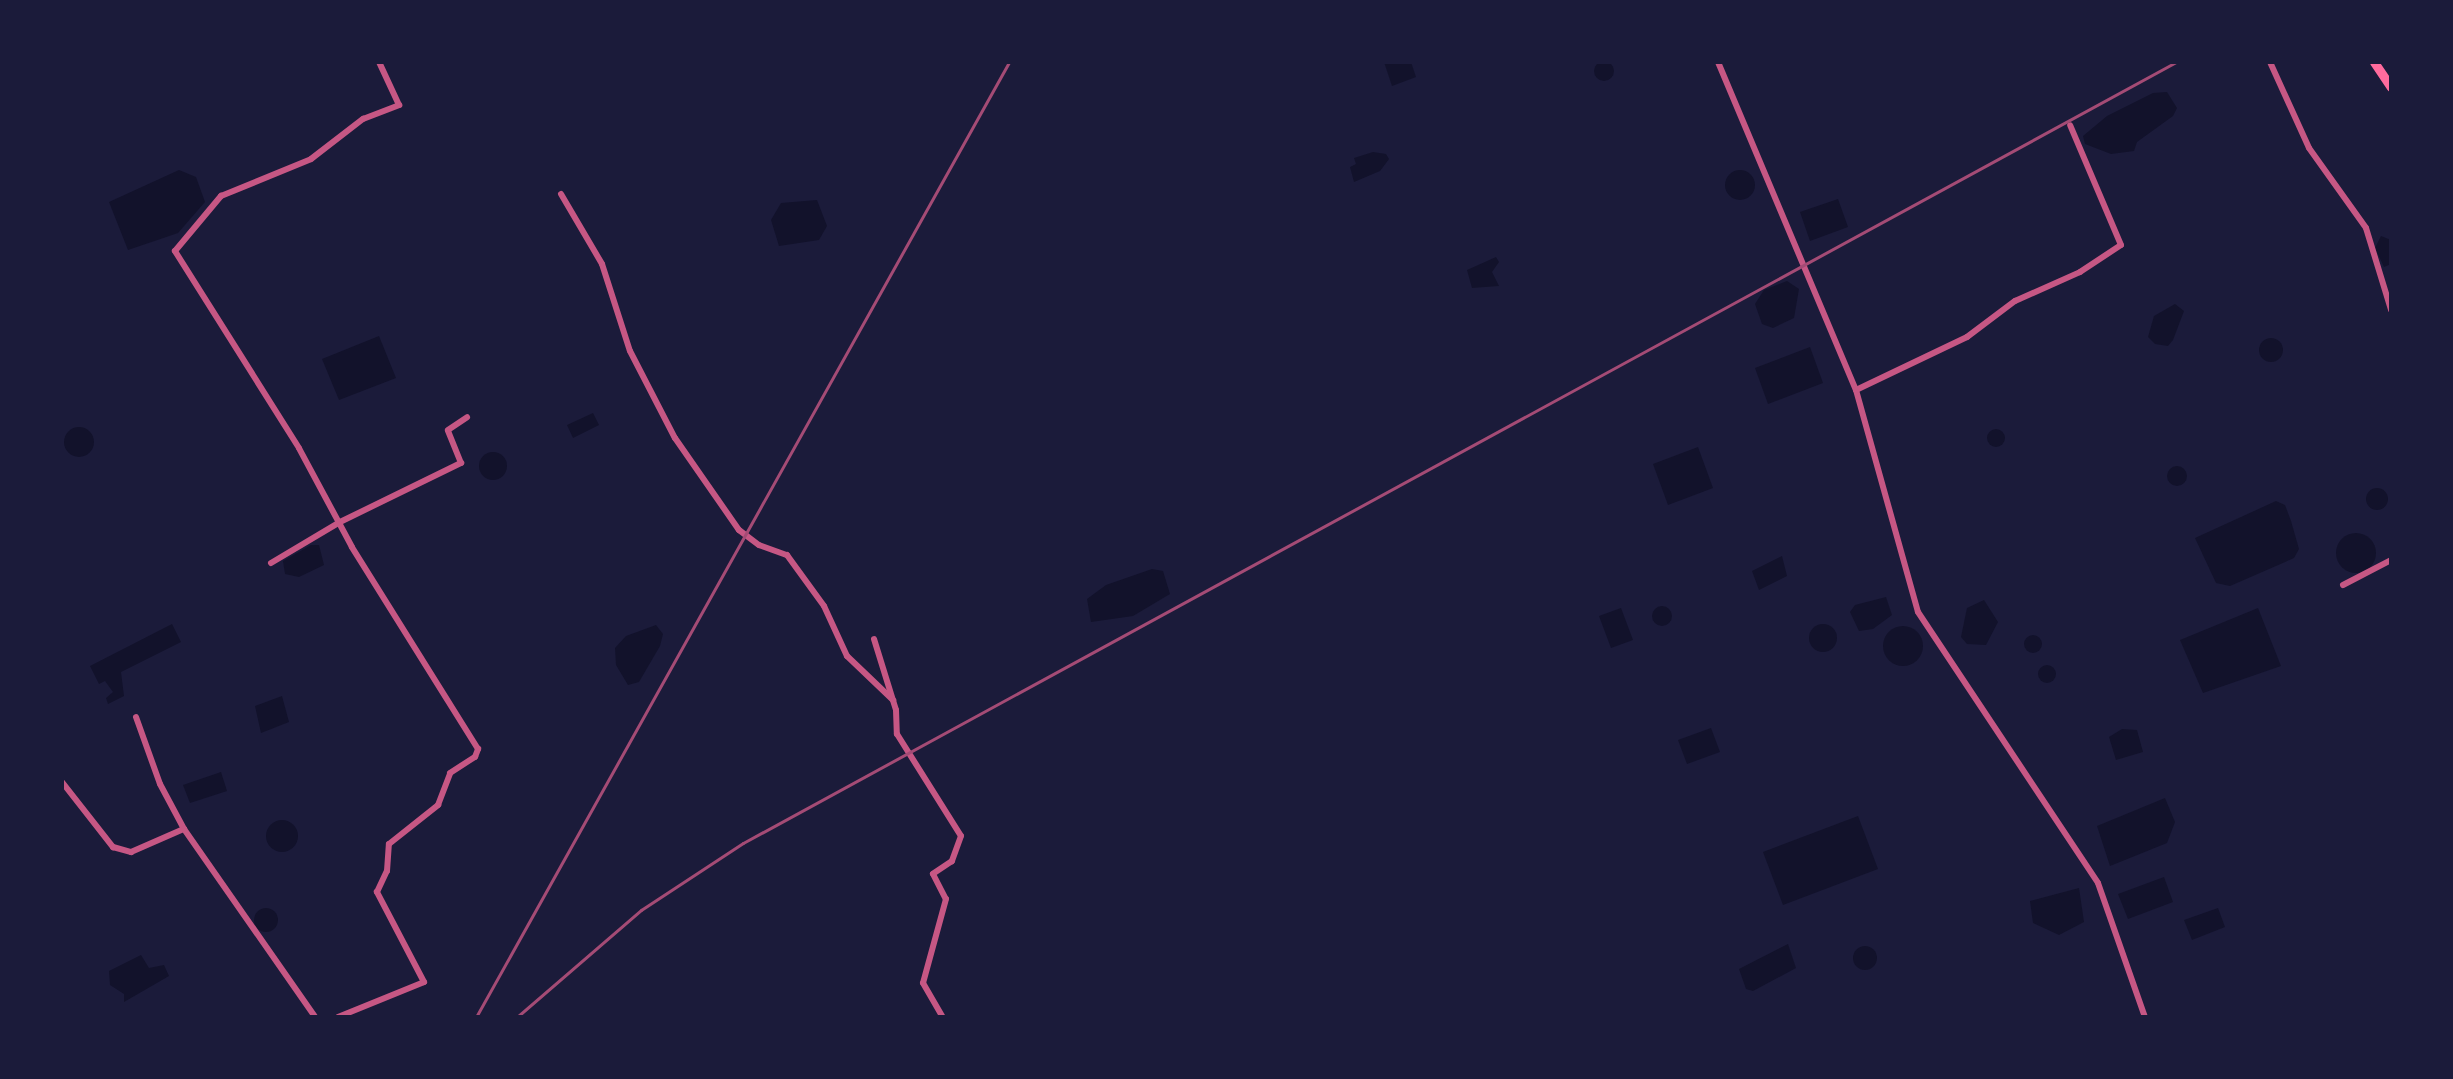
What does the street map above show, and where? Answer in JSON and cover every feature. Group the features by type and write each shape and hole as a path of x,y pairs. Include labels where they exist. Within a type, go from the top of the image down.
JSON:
{"main road":[{"path":"2374,62 2391,87"}],"street":[{"path":"338,1017 424,982 377,892 387,871 389,844 438,805 450,773 475,757 478,749 175,251 221,196 311,159 363,119 399,105 379,62"},
{"path":"1718,62 1856,390 1918,612 2098,883 2145,1017"},
{"path":"2270,62 2309,148 2366,228 2391,310"},
{"path":"1856,390 1967,337 2015,301 2080,272 2121,245 2070,125"},
{"path":"561,194 602,264 630,351 675,438 739,530 759,545 787,555 824,606 847,656 893,700"},
{"path":"271,563 340,522 461,463 448,430 467,417"},
{"path":"2343,585 2391,560"},
{"path":"874,639 893,700 897,734 961,836 952,861 933,874 946,899 923,983 943,1017"},
{"path":"136,717 160,784 184,829 315,1017"},
{"path":"62,782 113,847 131,852 184,829"}],"shaded area":[{"path":"1604,61 1611,64 1614,71 1611,78 1604,81 1597,78 1594,71 1597,64"},
{"path":"1384,62 1411,62 1416,77 1392,86"},
{"path":"2167,92 2177,108 2173,116 2137,142 2134,151 2111,154 2085,144 2083,136 2107,116 2153,93"},
{"path":"1373,152 1386,154 1389,159 1380,171 1354,182 1350,167 1356,164 1354,158"},
{"path":"179,170 196,177 205,202 178,233 128,250 109,202"},
{"path":"1740,170 1751,174 1755,185 1751,196 1740,200 1729,196 1725,185 1729,174"},
{"path":"1838,199 1848,227 1810,241 1800,212"},
{"path":"817,200 827,226 819,240 779,246 771,220 781,203"},
{"path":"2381,236 2391,240 2391,264 2384,267 2375,248"},
{"path":"1496,257 1499,262 1492,272 1499,286 1472,288 1467,270"},
{"path":"1787,281 1799,289 1794,318 1773,328 1762,324 1755,304 1764,290"},
{"path":"2175,304 2184,311 2173,340 2168,346 2155,344 2148,337 2154,316"},
{"path":"379,336 396,378 339,400 322,359"},
{"path":"2271,338 2280,341 2283,350 2280,359 2271,362 2262,359 2259,350 2262,341"},
{"path":"1810,347 1823,383 1768,404 1755,368"},
{"path":"593,413 599,425 573,438 567,425"},
{"path":"79,427 90,431 94,442 90,453 79,457 68,453 64,442 68,431"},
{"path":"1996,429 2005,438 1996,447 1987,438"},
{"path":"1698,447 1713,488 1668,505 1653,464"},
{"path":"493,452 503,456 507,466 503,476 493,480 483,476 479,466 483,456"},
{"path":"2177,466 2184,469 2187,476 2184,483 2177,486 2170,483 2167,476 2170,469"},
{"path":"2377,488 2385,491 2388,499 2385,507 2377,510 2369,507 2366,499 2369,491"},
{"path":"2276,501 2285,505 2291,521 2299,549 2294,558 2230,586 2216,583 2195,538"},
{"path":"2356,533 2370,539 2376,553 2370,567 2356,573 2342,567 2336,553 2342,539"},
{"path":"311,545 319,545 324,565 299,577 285,574 283,561"},
{"path":"1782,556 1787,576 1759,590 1752,571"},
{"path":"1152,569 1163,571 1170,594 1133,616 1091,622 1087,599 1106,585"},
{"path":"1886,597 1892,615 1873,629 1859,631 1850,612 1855,605"},
{"path":"1984,600 1998,622 1986,645 1967,644 1961,637 1967,608"},
{"path":"1658,606 1666,606 1672,616 1666,626 1658,626 1652,620 1652,612"},
{"path":"1621,608 1633,640 1611,648 1599,616"},
{"path":"2258,608 2281,666 2203,693 2180,640"},
{"path":"172,624 181,642 121,672 124,696 108,704 106,698 113,692 105,681 99,684 90,666"},
{"path":"1823,624 1833,628 1837,638 1833,648 1823,652 1813,648 1809,638 1813,628"},
{"path":"656,625 663,634 660,646 639,682 628,685 616,665 615,648 626,636"},
{"path":"1903,626 1917,632 1923,646 1917,660 1903,666 1889,660 1883,646 1889,632"},
{"path":"2033,635 2042,644 2033,653 2024,644"},
{"path":"2047,665 2056,674 2047,683 2038,674"},
{"path":"282,696 289,722 261,733 255,706"},
{"path":"1711,728 1720,752 1687,764 1678,740"},
{"path":"2122,729 2137,730 2143,752 2116,760 2109,737"},
{"path":"221,772 227,791 190,803 183,785"},
{"path":"2165,798 2175,822 2167,843 2110,866 2097,826"},
{"path":"1858,816 1878,869 1783,905 1763,852"},
{"path":"282,820 293,825 298,836 293,847 282,852 271,847 266,836 271,825"},
{"path":"2164,877 2173,902 2128,919 2118,894"},
{"path":"2079,888 2084,922 2059,935 2033,923 2030,901"},
{"path":"266,908 275,911 278,920 275,929 266,932 257,929 254,920 257,911"},
{"path":"2218,908 2225,927 2192,940 2184,920"},
{"path":"1788,944 1796,968 1753,991 1746,989 1739,969"},
{"path":"1865,946 1876,953 1877,958 1870,969 1865,970 1854,963 1853,958 1860,947"},
{"path":"141,955 149,968 164,965 169,976 124,1002 124,994 110,985 109,971"}],"railway":[{"path":"476,1017 1009,62"},
{"path":"517,1017 641,910 743,843 2176,62"}]}
